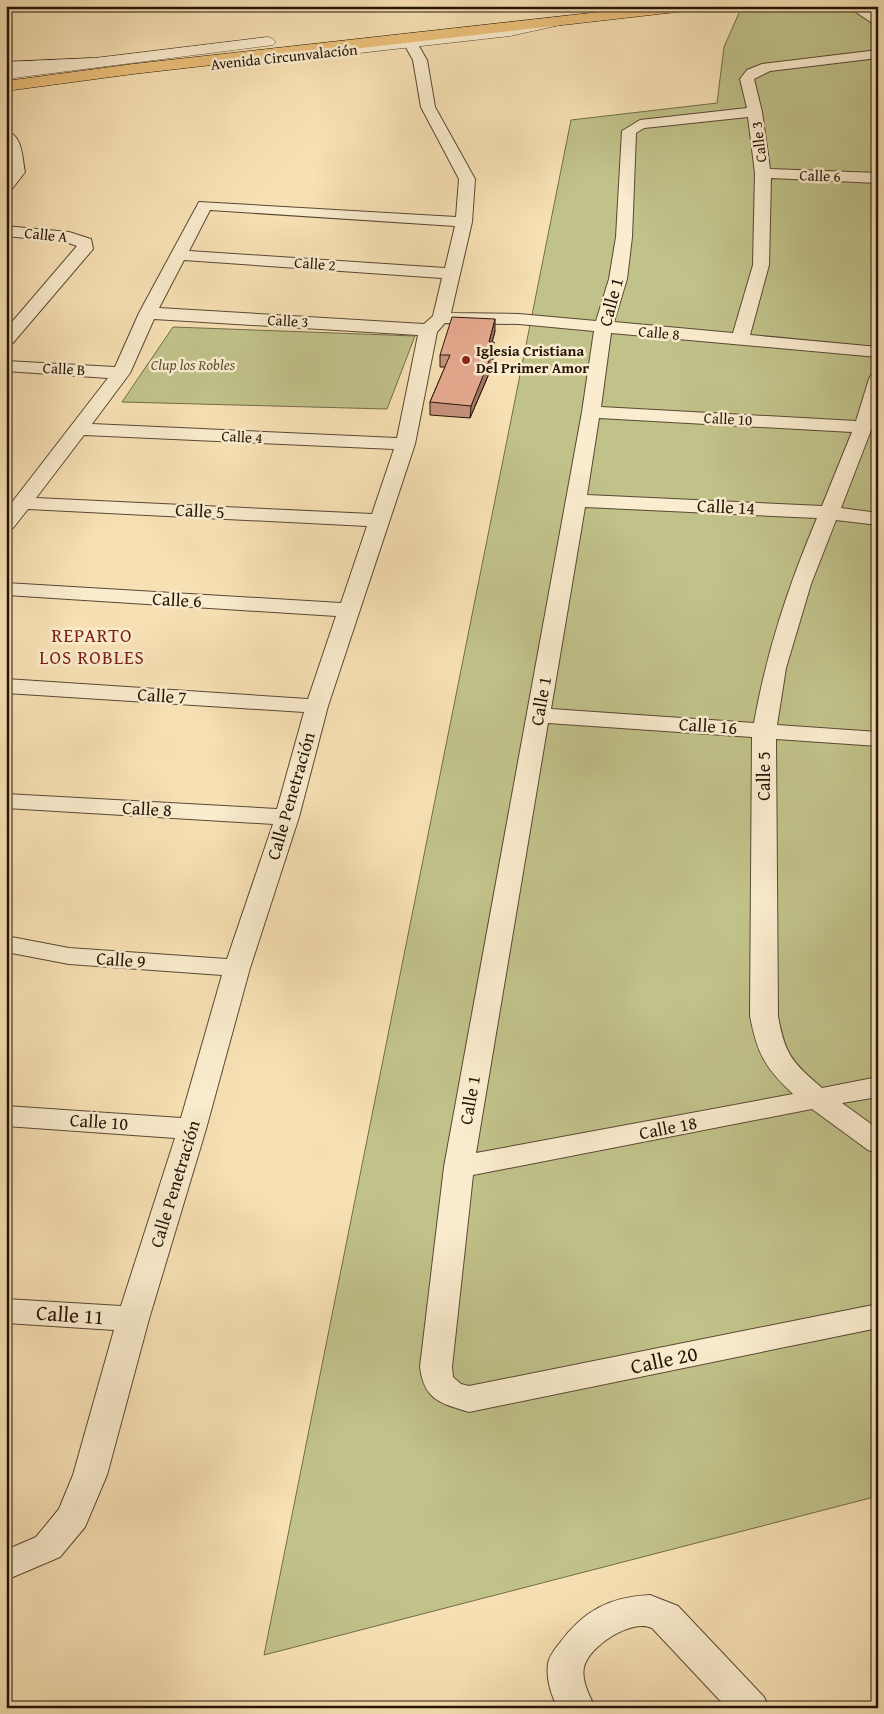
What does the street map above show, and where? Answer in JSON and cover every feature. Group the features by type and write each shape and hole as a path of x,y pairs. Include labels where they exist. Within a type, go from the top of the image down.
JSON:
{"main road":[{"name":"Avenida Circunvalación","path":"6,80 556,17 694,6"},
{"name":"Avenida Circunvalación","path":"556,17 609,7"},
{"name":"Avenida Circunvalación","path":"6,88 131,66"}],"street":[{"path":"852,6 878,23"},
{"path":"865,6 878,14"},
{"name":"Avenida Circunvalación","path":"6,74 496,16 556,17"},
{"name":"Avenida Circunvalación","path":"6,88 186,66 510,32 556,17"},
{"name":"Calle Penetración","path":"6,1566 48,1547 73,1517 90,1475 133,1319 192,1129 237,968 287,817 317,706 405,444 434,324 452,274 464,222 467,179 428,107 420,60 410,44"},
{"name":"Calle 3","path":"740,340 761,265 763,173 755,112 747,79 758,70 767,67 878,54"},
{"path":"6,67 92,63"},
{"name":"Calle 1","path":"451,1394 438,1383 436,1367 458,1167 592,412 603,328 618,279 624,237 629,131 640,124 755,112"},
{"path":"6,135 11,139 17,172 6,186"},
{"name":"Calle 6","path":"763,173 878,178"},
{"path":"6,524 121,372 148,313 205,205 464,222"},
{"name":"Calle A","path":"6,231 69,237 85,243 85,249 80,256 6,340"},
{"name":"Calle 2","path":"179,255 452,274"},
{"name":"Calle 3","path":"148,313 434,324"},
{"name":"Calle 8","path":"434,324 520,319 878,352"},
{"name":"Calle B","path":"6,366 121,372"},
{"name":"Calle 5","path":"878,379 864,427 800,584 775,668 764,730 764,1016 770,1043 784,1068 818,1100 878,1143"},
{"name":"Calle 10","path":"592,412 864,427"},
{"name":"Calle 4","path":"79,429 405,444"},
{"name":"Calle 14","path":"575,500 830,513 878,519"},
{"name":"Calle 5","path":"22,503 379,520"},
{"name":"Calle 6","path":"6,589 348,610"},
{"name":"Calle 7","path":"6,686 317,706"},
{"name":"Calle 16","path":"539,715 878,739"},
{"name":"Calle 8","path":"6,802 287,817"},
{"name":"Calle 9","path":"6,944 68,956 237,968"},
{"name":"Calle 18","path":"458,1167 818,1100 878,1087"},
{"name":"Calle 10","path":"6,1116 192,1129"},
{"name":"Calle 11","path":"6,1311 133,1319"},
{"name":"Calle 20","path":"451,1394 469,1399 491,1395 878,1316"},
{"path":"577,1708 568,1691 566,1663 587,1634 615,1616 631,1611 650,1610 666,1617 751,1708"}],"green space":[{"path":"742,6 878,6 878,1496 264,1655 571,120 717,103 724,47"},
{"name":"Clup los Robles","path":"173,327 415,336 387,409 122,402"}],"building":[{"path":"452,317 495,319 489,342 494,342 491,356 471,406 430,402 450,355 440,355"}],"place":[{"name":"Iglesia Cristiana Del Primer Amor","path":"466,360"}],"district":[{"name":"REPARTO LOS ROBLES","path":"92,646"}]}
